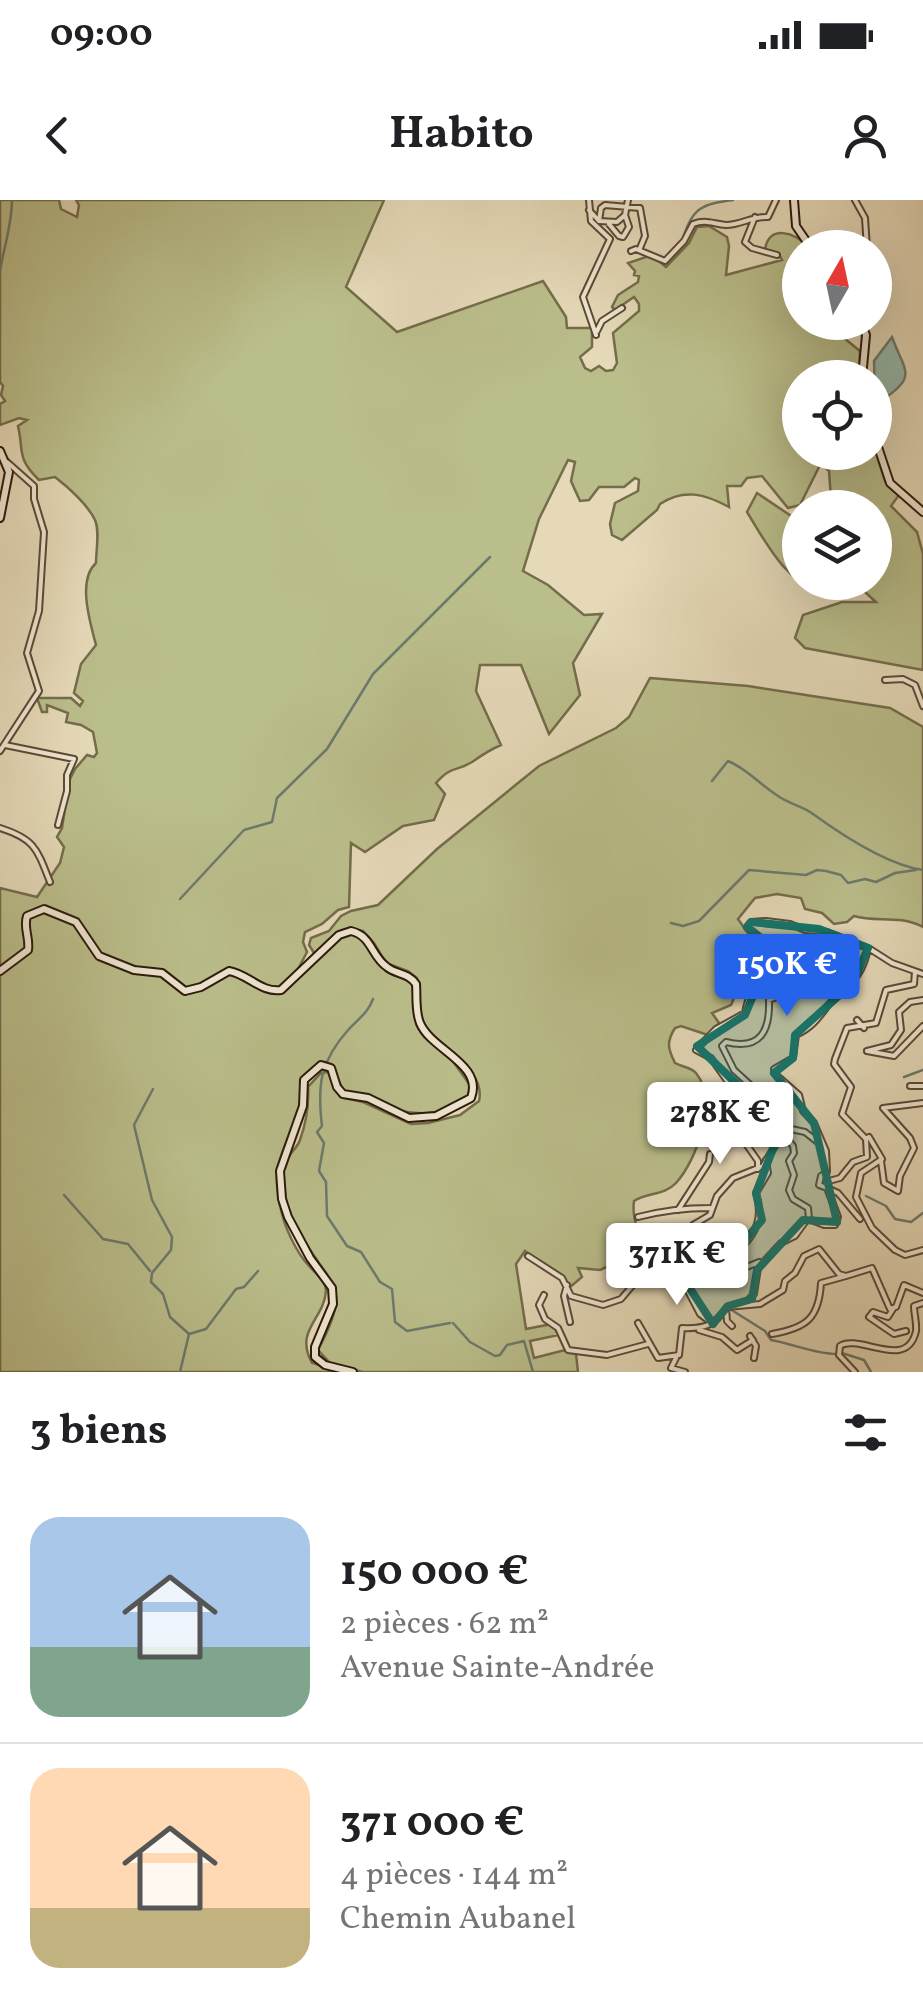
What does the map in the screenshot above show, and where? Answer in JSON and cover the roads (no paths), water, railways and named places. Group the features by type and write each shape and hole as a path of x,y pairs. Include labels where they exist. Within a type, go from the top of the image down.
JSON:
{"street":[{"path":"589,200 591,221 610,239 582,297 597,334 602,321 622,308"},
{"path":"631,251 636,249 666,260 697,222 733,224 769,216 776,200"},
{"path":"794,200 799,230"},
{"path":"855,200 865,230"},
{"path":"588,209 623,237 629,227 627,203"},
{"path":"599,220 603,206 627,203 640,208 645,236 640,248"},
{"path":"609,224 625,215"},
{"path":"755,217 745,242 777,256"},
{"path":"0,451 34,486 44,532 39,611 27,653 39,691 0,751"},
{"path":"0,518 8,481 7,462"},
{"path":"886,470 890,483 923,512"},
{"path":"885,680 903,679 915,685 923,706"},
{"path":"6,745 74,759 67,775 67,792 58,825"},
{"path":"0,828 20,834 37,847 50,882"},
{"path":"0,971 28,950 30,940 24,924 28,916 44,909 76,922 99,956 134,970 162,973 180,990 202,987 229,971 273,992 292,982 339,935 351,931 362,934 387,967 412,978 420,1025 456,1058 475,1088 466,1103 436,1116 416,1118 394,1113 368,1098 343,1094 328,1065 321,1065 304,1080 303,1106 292,1143 281,1162 282,1199 310,1258 332,1288 332,1304 315,1357 326,1365 353,1372"},
{"path":"777,1143 758,1104 728,1082 711,1058 696,1050 716,1029 745,1013 746,1002 761,982 780,976 789,968 771,946 746,927 752,922 790,924 827,932 923,974"},
{"path":"860,1218 838,1193 820,1185 821,1176 827,1172 824,1147 814,1122 801,1108 799,1095 774,1070 793,1058 796,1035 811,1027 853,982 868,948"},
{"path":"914,971 914,984 886,990 876,1023 847,1028 834,1064 851,1087 841,1110 844,1119 866,1139 874,1141 882,1154 884,1183 898,1191 914,1144 883,1109 923,1102"},
{"path":"758,1268 783,1241 796,1235 808,1218 808,1208 790,1190 794,1174 789,1161 794,1153 766,1098 734,1070 722,1046 726,1042 757,1040 762,1034 770,1018 769,1000 790,992 788,980 780,976"},
{"path":"923,1000 910,1002 899,1012 901,1030 891,1045 866,1051 894,1056 923,1026"},
{"path":"856,1020 864,1028"},
{"path":"910,1086 923,1086"},
{"path":"710,1094 736,1116 739,1134 758,1161 758,1168"},
{"path":"791,1129 804,1132 824,1147"},
{"path":"528,1256 562,1278 571,1296 603,1306 615,1302 629,1290 646,1264 674,1250 693,1225 710,1215 710,1208 734,1178 758,1168 782,1134"},
{"path":"808,1218 824,1225 838,1222 826,1188 829,1180 844,1175 853,1162 867,1158 866,1139"},
{"path":"678,1210 709,1162 710,1154"},
{"path":"709,1274 730,1258 759,1224 756,1193 768,1173 766,1159"},
{"path":"880,1162 861,1173 856,1196 872,1228 895,1250 905,1255 923,1250"},
{"path":"638,1216 688,1207 710,1208"},
{"path":"698,1269 707,1254 728,1239"},
{"path":"699,1330 713,1324 726,1309 760,1304 782,1292 785,1281 795,1274 804,1256 819,1249 828,1256 836,1272 846,1276"},
{"path":"662,1256 722,1277 760,1262 753,1297 740,1307"},
{"path":"671,1258 700,1314 713,1324"},
{"path":"772,1334 792,1330 809,1320 820,1303 821,1283 872,1268 885,1304 893,1309"},
{"path":"567,1285 564,1296 570,1322"},
{"path":"906,1331 894,1334 869,1316 872,1312 888,1317 904,1286 923,1293"},
{"path":"544,1295 538,1305 544,1319 558,1328 568,1350 607,1355 648,1344"},
{"path":"855,1372 840,1354 840,1346 852,1342 884,1355 903,1350 916,1332 914,1306 923,1303"},
{"path":"726,1309 727,1321 732,1326"},
{"path":"638,1322 658,1358 679,1355"},
{"path":"685,1372 671,1368 682,1348 681,1328 722,1337 737,1350 752,1338 756,1346 754,1358"}],"water":[{"path":"892,337 905,378 892,393 892,360 875,360"}],"waterway":[{"path":"0,271 12,200"},
{"path":"683,239 690,220 700,209 733,200"},
{"path":"180,899 244,830 272,822 277,798 327,749 373,674 490,557"},
{"path":"712,781 728,761 782,799 809,811 866,848 923,870"},
{"path":"671,923 683,926 699,921 749,870 806,875 826,871 841,875 848,883 865,879 876,882 895,873 916,870"},
{"path":"373,999 339,1041 323,1074 322,1126 317,1132 324,1143 319,1171 326,1182 327,1216 347,1246 361,1252 380,1282 392,1289 395,1322 407,1331 450,1323"},
{"path":"904,1077 923,1070"},
{"path":"153,1089 134,1125 152,1200 172,1237 171,1250 152,1273 151,1282 163,1294 170,1317 189,1334 180,1372"},
{"path":"64,1195 103,1239 128,1244 150,1271"},
{"path":"866,1196 886,1206 895,1219 911,1222 923,1213"},
{"path":"189,1334 206,1329 236,1289 244,1287 258,1271"},
{"path":"730,1309 765,1331 771,1340 837,1354"},
{"path":"453,1323 470,1342 495,1356 507,1345 524,1341 533,1372"},
{"path":"842,1353 864,1360 871,1372"}]}
